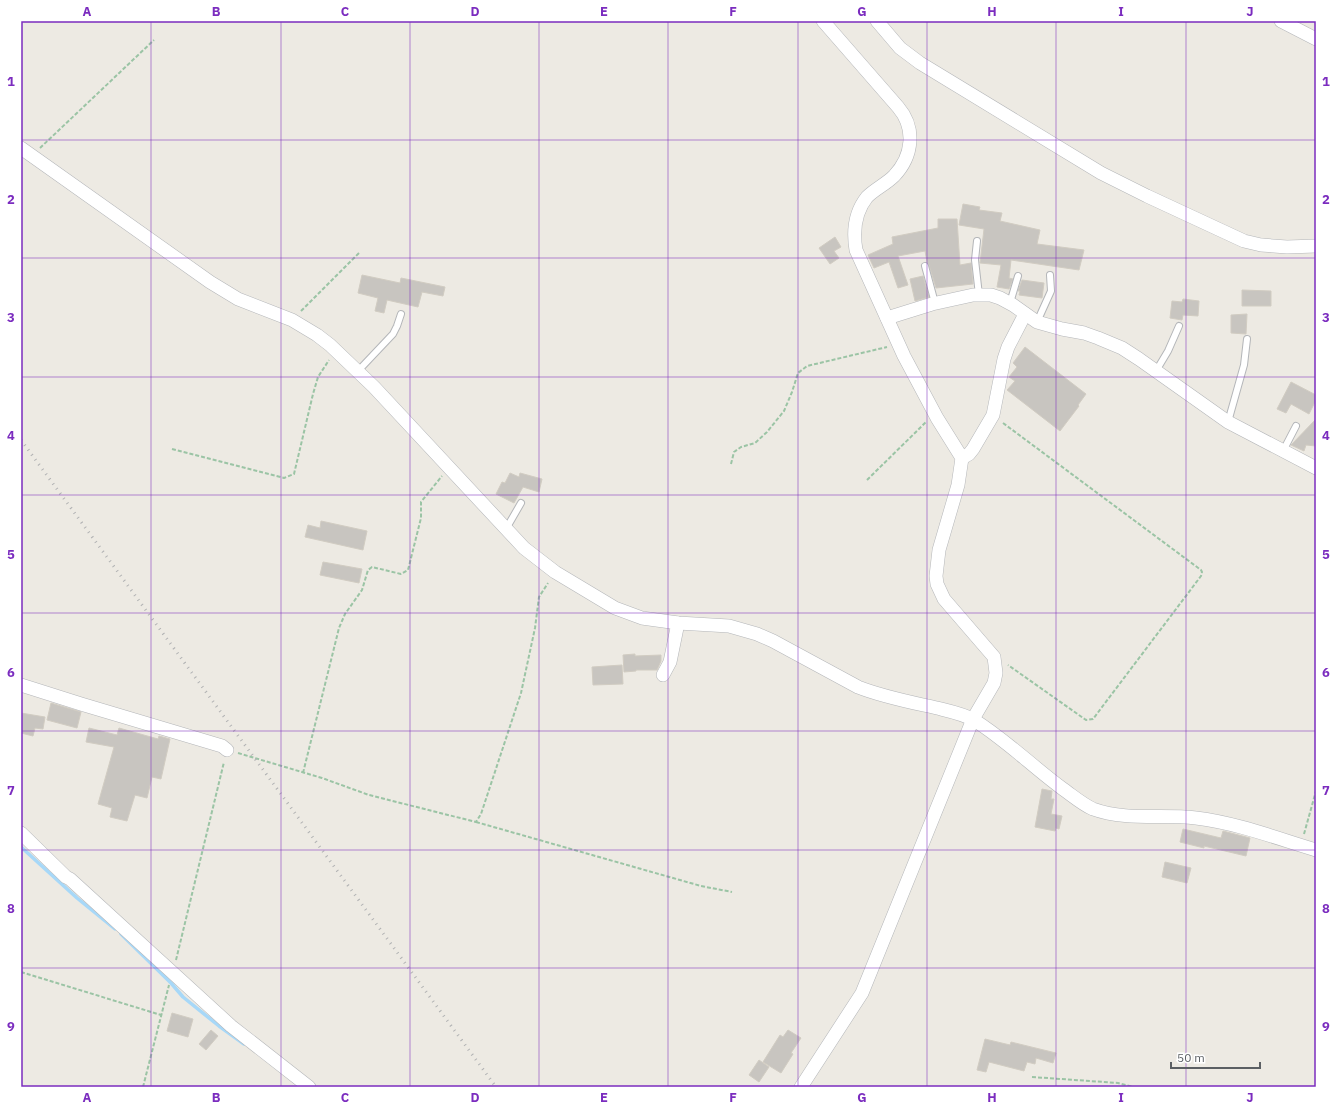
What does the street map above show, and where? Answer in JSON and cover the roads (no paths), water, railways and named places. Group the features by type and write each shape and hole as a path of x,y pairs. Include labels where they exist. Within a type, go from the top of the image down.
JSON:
{"street":[{"path":"802,1087 862,993 973,719 994,683 996,673 994,657 944,599 937,584 936,564 958,485 962,458 935,413 898,344 856,250 854,238 854,228 858,214 867,197 894,176 901,168 905,160 910,140 909,125 903,113 823,21"},
{"path":"877,21 900,48 920,63 1101,173 1244,241 1261,245 1287,247 1316,246"},
{"path":"1281,21 1316,39"},
{"path":"21,148 210,282 238,299 292,320 317,335 335,349 358,371 524,548 555,572 615,608 642,618 678,623 729,626 746,630 773,641 865,690 949,711 973,719 1002,740 1049,779 1082,803 1093,809 1120,815 1158,817 1178,816 1221,822 1316,850"},
{"path":"887,318 935,303 979,295 991,295 1010,304 1037,322 1084,333 1122,348 1228,422 1316,468"},
{"path":"962,458 969,454 973,449 993,415 1006,353 1025,314"},
{"path":"663,675 670,662 678,623"},
{"path":"21,684 88,706 222,746 227,750"},
{"path":"21,834 66,877 70,879 230,1026 309,1087"}],"lane":[{"path":"977,241 975,260 979,295"},
{"path":"925,266 935,303"},
{"path":"1037,322 1051,291 1050,275"},
{"path":"1010,304 1018,276"},
{"path":"358,371 393,334 401,314"},
{"path":"1156,371 1168,351 1179,326"},
{"path":"1228,422 1244,365 1247,339"},
{"path":"1283,451 1296,426"},
{"path":"506,529 522,503"}],"waterway":[{"path":"21,847 77,898 115,929"},
{"path":"121,934 171,983 183,997 244,1044"}],"railway":[{"path":"21,440 496,1087"}]}
